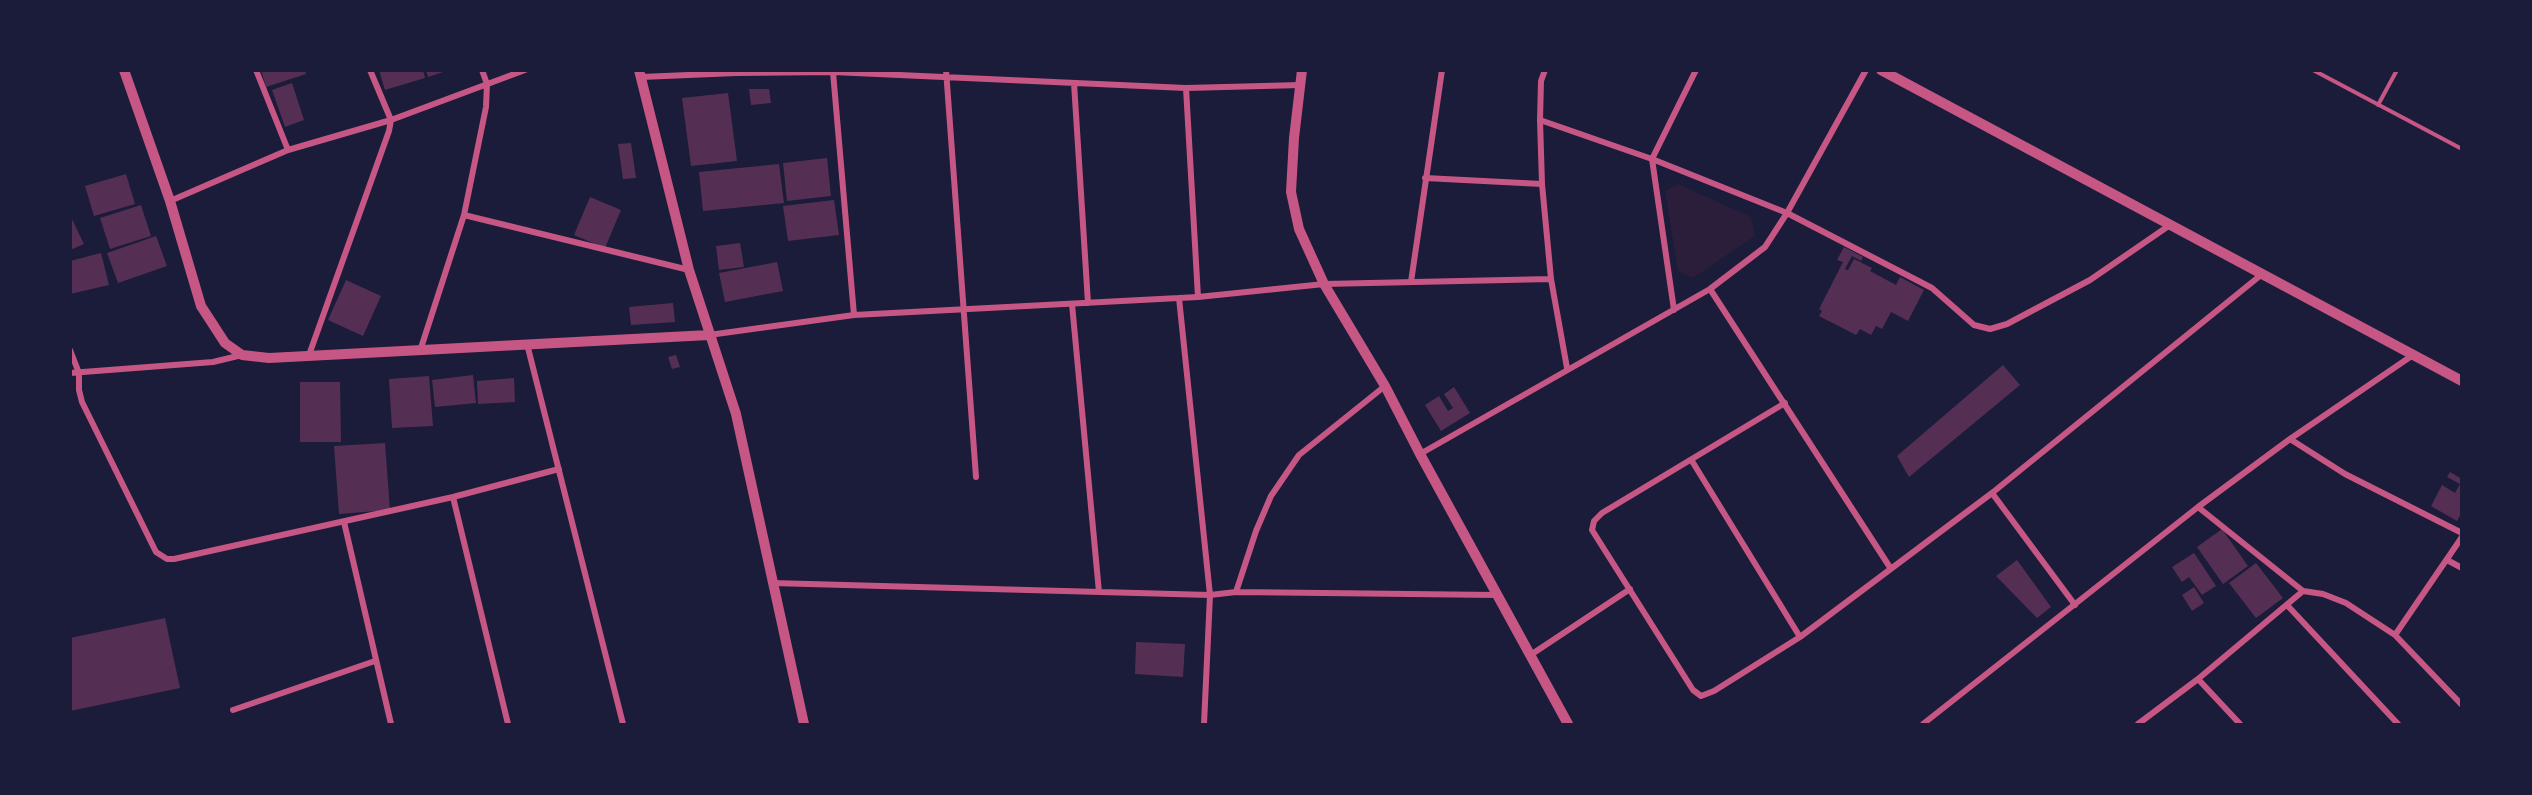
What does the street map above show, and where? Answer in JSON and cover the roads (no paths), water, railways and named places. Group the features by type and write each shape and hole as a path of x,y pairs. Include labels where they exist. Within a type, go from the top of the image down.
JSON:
{"street":[{"path":"124,70 170,201 201,306 225,343 242,355"},
{"path":"255,70 288,150"},
{"path":"309,356 385,146 391,120 370,70"},
{"path":"419,351 464,214 486,107 487,84 482,70"},
{"path":"170,201 288,150 391,120 525,70"},
{"path":"1302,70 1291,192 1299,229 1324,284 1385,386 1568,724"},
{"path":"1411,282 1442,70"},
{"path":"1545,70 1542,81 1540,120 1542,184 1551,279 1567,368"},
{"path":"1674,310 1652,159 1696,70"},
{"path":"1420,454 1567,368 1710,289 1765,247 1787,213 1866,70"},
{"path":"1881,70 2462,381"},
{"path":"804,724 736,414 689,270 640,74 833,72 947,74 1186,88 1300,86"},
{"path":"833,72 854,315"},
{"path":"947,74 976,477"},
{"path":"1074,83 1088,303"},
{"path":"1186,88 1198,297"},
{"path":"1540,120 1652,159 1787,213 1932,288 1974,325 1990,329 2007,324 2090,280 2170,225"},
{"path":"1425,178 1542,184"},
{"path":"464,214 689,270"},
{"path":"1785,403 1602,513 1594,522 1592,530 1693,690 1701,696 1714,691 1800,637 1891,569 1992,493 2261,275"},
{"path":"70,373 213,362 242,355 269,358 709,335 854,315 1198,297 1324,284 1551,279"},
{"path":"1710,289 1891,569"},
{"path":"1179,298 1210,595 1204,724"},
{"path":"1072,304 1099,592"},
{"path":"527,344 623,724"},
{"path":"70,350 79,373 82,402 156,552 161,557 174,559 344,522 453,497 559,469"},
{"path":"1923,724 2198,507 2290,439 2413,355"},
{"path":"1236,592 1256,531 1271,496 1299,455 1385,386"},
{"path":"2290,439 2345,474 2462,535 2395,635"},
{"path":"1692,461 1800,637"},
{"path":"1992,493 2074,605"},
{"path":"453,497 508,724"},
{"path":"2198,507 2303,591 2323,594 2346,603 2395,635 2462,705"},
{"path":"344,522 391,724"},
{"path":"2447,560 2462,568"},
{"path":"772,583 1210,595 1236,592 1497,595"},
{"path":"1532,654 1630,589"},
{"path":"2138,724 2198,679 2303,591"},
{"path":"2287,605 2398,724"},
{"path":"232,710 375,661"},
{"path":"2198,679 2240,724"}],"lane":[{"path":"2313,70 2461,147"},
{"path":"2378,105 2397,70"}]}
